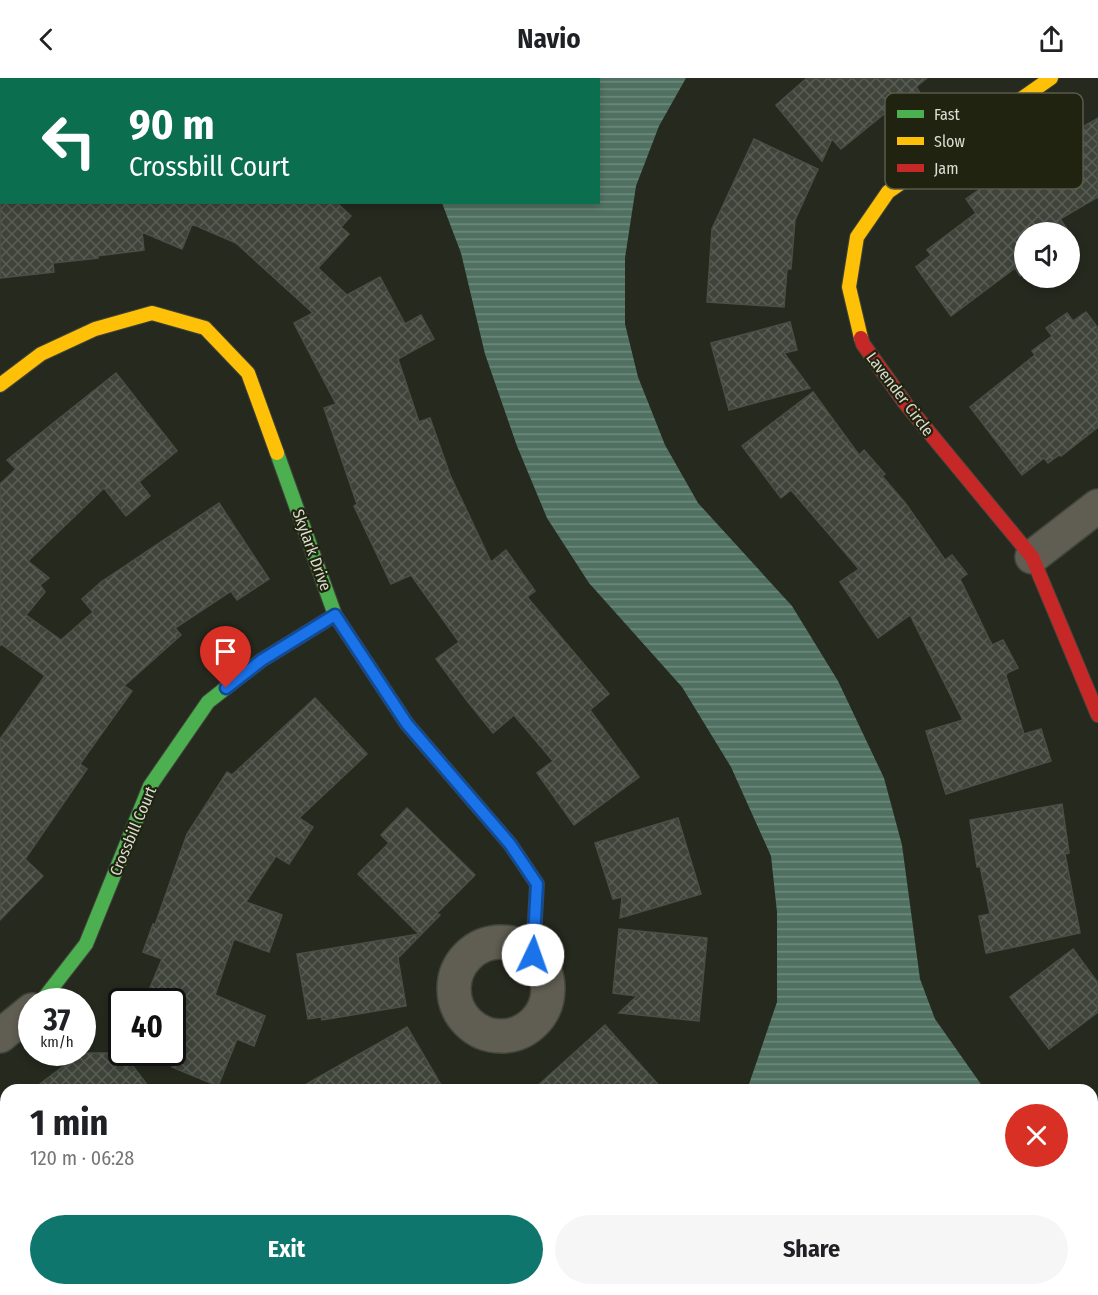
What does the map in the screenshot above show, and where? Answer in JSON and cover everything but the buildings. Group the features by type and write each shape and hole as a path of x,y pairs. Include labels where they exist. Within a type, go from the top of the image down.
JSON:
{"street":[{"name":"Lavender Circle","path":"1030,93 1052,78"},
{"name":"Lavender Circle","path":"892,189 857,237 849,287 863,344 905,403 1032,557 1098,715"},
{"name":"Skylark Drive","path":"0,385 41,354 95,329 152,313 205,328 248,373 335,615 407,724 510,844 537,884 533,955"},
{"path":"1032,557 1098,506"},
{"name":"Crossbill Court","path":"52,988 86,945 150,786 208,702 262,660 335,615"},
{"path":"0,1036 18,1021"}],"shaded area":[{"path":"600,78 686,78 659,126 636,186 625,258 625,324 638,377 665,445 698,503 792,606 838,681 884,778 902,845 920,979 935,1019 981,1084 749,1084 777,1002 777,912 771,856 731,767 682,687 589,583 547,518 517,446 485,354 461,253 442,204 600,204"}],"traffic: fast":[{"path":"277,453 335,615 407,724 510,844 537,884 533,955"},
{"path":"52,988 86,944 150,786 208,702 241,676"}],"traffic: slow":[{"path":"1030,93 1051,78"},
{"path":"861,338 849,287 857,237 892,189"},
{"path":"0,385 41,354 95,329 152,313 205,328 248,373 277,453"}],"traffic: jam":[{"path":"861,338 905,403 1032,557 1098,715"},
{"path":"241,676 262,660 335,615"}],"route":[{"path":"226,688 262,660 335,615 407,724 510,844 537,884 533,955"}]}
